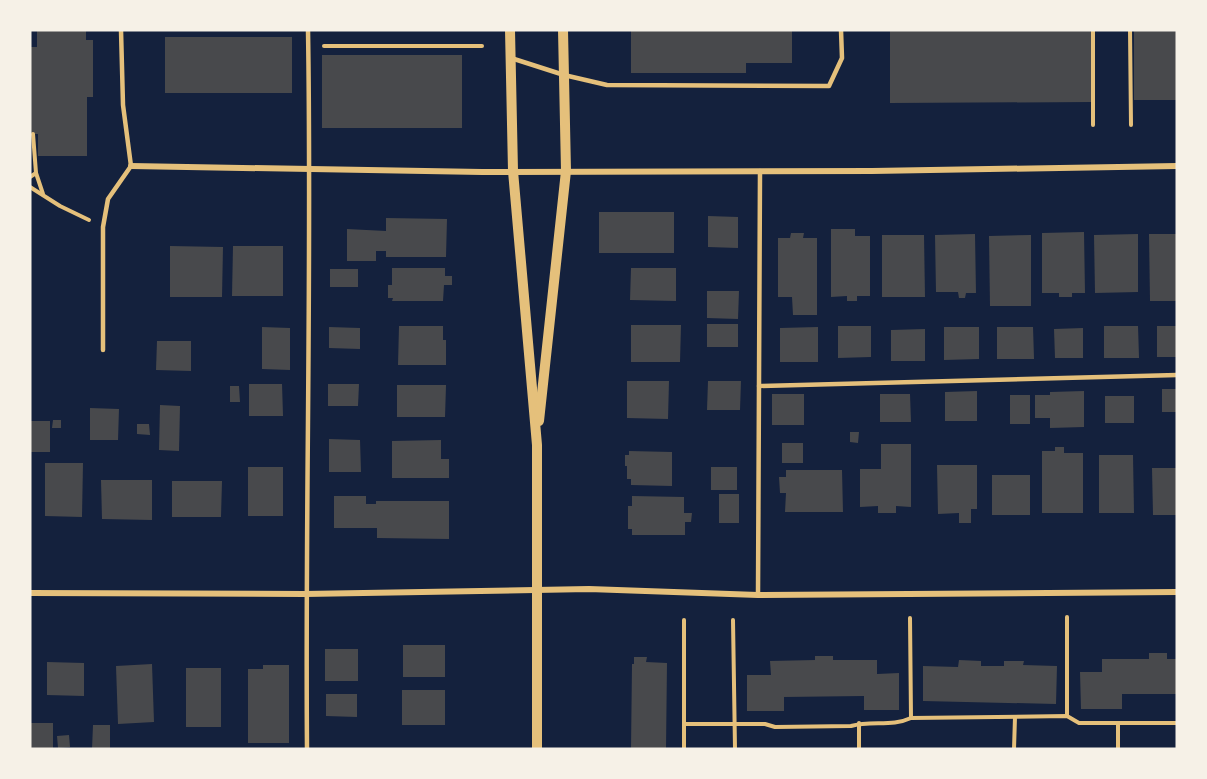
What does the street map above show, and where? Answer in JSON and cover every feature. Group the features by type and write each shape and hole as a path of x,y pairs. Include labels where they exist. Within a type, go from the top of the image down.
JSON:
{"street":[{"path":"510,30 513,171 537,446 537,749"},
{"path":"537,446 566,171 563,30"},
{"path":"131,166 513,171 760,171 1177,166"},
{"path":"30,593 306,594 589,589 758,595 1177,592"}],"lane":[{"path":"104,351 103,227 108,199 131,166 123,105 121,30"},
{"path":"307,749 308,30"},
{"path":"511,58 564,75 607,85 829,86 842,58 841,30"},
{"path":"758,595 760,171"},
{"path":"759,386 1177,375"}],"path":[{"path":"1093,30 1093,125"},
{"path":"1130,30 1131,125"},
{"path":"308,46 482,46"},
{"path":"33,134 36,173 43,194"},
{"path":"30,177 36,173"},
{"path":"30,187 60,206 103,227"},
{"path":"1067,617 1067,716"},
{"path":"910,618 911,718"},
{"path":"684,620 684,749"},
{"path":"733,620 735,749"},
{"path":"684,724 765,724 775,727 851,726 859,723 901,723 911,718 1067,716 1079,723 1177,723"},
{"path":"1014,749 1015,717"},
{"path":"859,723 859,749"},
{"path":"1118,723 1118,749"}],"building":[{"path":"37,30 86,30 86,40 93,40 93,97 87,97 87,156 38,156 38,134 30,134 30,47 37,47"},
{"path":"631,30 792,30 792,63 746,63 746,73 631,73"},
{"path":"890,30 1092,30 1092,102 890,103"},
{"path":"1134,30 1177,30 1177,100 1134,100"},
{"path":"165,37 292,37 292,93 165,93"},
{"path":"322,55 462,55 462,128 322,128"},
{"path":"599,212 674,212 674,253 599,253"},
{"path":"708,216 738,217 738,248 708,247"},
{"path":"386,218 447,219 446,257 386,257 386,251 376,251 376,261 347,261 347,229 386,231"},
{"path":"831,229 855,229 855,236 870,236 870,296 857,296 857,301 847,301 847,296 831,297"},
{"path":"1084,232 1085,293 1072,293 1072,297 1059,297 1059,293 1042,293 1042,233"},
{"path":"791,233 804,233 803,238 817,238 817,315 793,315 792,297 778,297 778,238 790,238"},
{"path":"975,234 976,293 966,293 965,298 959,298 958,292 936,292 935,235"},
{"path":"1138,234 1138,292 1095,293 1094,235"},
{"path":"1149,234 1177,234 1177,301 1150,301"},
{"path":"882,235 924,235 925,297 882,297"},
{"path":"1031,235 1031,306 990,306 989,236"},
{"path":"170,246 223,247 222,297 170,297"},
{"path":"233,246 283,246 283,296 232,296"},
{"path":"392,268 445,268 445,276 452,276 452,285 444,285 443,301 392,301 393,298 388,298 388,285 392,285"},
{"path":"631,268 676,268 676,301 630,300"},
{"path":"330,269 358,269 358,287 330,287"},
{"path":"707,291 739,291 738,319 707,318"},
{"path":"707,324 738,324 738,347 707,347"},
{"path":"631,325 681,325 680,362 631,362"},
{"path":"399,326 443,326 443,340 446,340 446,365 398,365"},
{"path":"838,326 871,326 871,357 838,358"},
{"path":"1104,326 1138,326 1139,358 1104,358"},
{"path":"1157,326 1177,326 1177,357 1157,357"},
{"path":"262,327 290,328 290,370 262,369"},
{"path":"329,327 360,328 360,349 329,348"},
{"path":"818,327 818,362 780,362 780,328"},
{"path":"944,327 979,327 979,359 944,360"},
{"path":"997,327 1033,327 1034,359 997,359"},
{"path":"1083,328 1083,358 1055,358 1054,329"},
{"path":"925,329 925,361 891,361 891,330"},
{"path":"157,341 191,341 191,371 156,370"},
{"path":"627,381 669,381 668,419 627,418"},
{"path":"708,381 741,381 740,410 707,410"},
{"path":"249,384 282,384 283,416 249,416"},
{"path":"328,384 359,384 358,406 328,406"},
{"path":"397,385 446,385 445,417 397,417"},
{"path":"230,386 239,386 240,402 230,402"},
{"path":"1162,389 1177,389 1177,412 1162,412"},
{"path":"977,391 977,421 945,421 945,392"},
{"path":"1084,391 1084,427 1050,428 1050,418 1035,418 1035,395"},
{"path":"772,394 804,394 804,425 772,425"},
{"path":"880,394 910,394 911,422 880,422"},
{"path":"1010,395 1030,395 1030,424 1010,424"},
{"path":"1105,396 1134,396 1134,423 1105,423"},
{"path":"160,405 180,406 179,451 159,450"},
{"path":"90,408 119,409 118,440 90,440"},
{"path":"53,420 61,420 61,428 52,428"},
{"path":"30,421 50,421 50,452 30,452"},
{"path":"137,424 149,424 150,435 137,434"},
{"path":"850,432 859,432 858,443 850,442"},
{"path":"329,439 360,440 361,472 329,472"},
{"path":"441,440 441,459 449,459 449,478 392,478 392,441"},
{"path":"782,443 803,443 803,463 782,463"},
{"path":"881,444 911,444 911,507 896,506 896,513 878,513 878,506 860,507 860,469 881,469"},
{"path":"1055,447 1064,447 1064,453 1083,453 1083,513 1042,513 1042,451 1055,451"},
{"path":"629,451 672,452 672,486 631,485 631,479 627,479 627,466 625,466 625,455 629,455"},
{"path":"1099,455 1133,455 1134,513 1099,513"},
{"path":"45,463 83,463 82,517 45,516"},
{"path":"937,465 977,465 977,509 971,509 971,523 959,523 959,513 938,514"},
{"path":"248,467 283,467 283,516 248,516"},
{"path":"711,467 737,467 737,490 711,490"},
{"path":"1152,468 1177,468 1177,515 1153,515"},
{"path":"786,470 842,470 843,512 785,512 786,493 780,493 779,477 786,477"},
{"path":"992,475 1030,475 1030,515 992,515"},
{"path":"101,480 152,480 152,520 102,519"},
{"path":"172,481 222,481 221,517 172,517"},
{"path":"719,494 739,494 739,523 719,523"},
{"path":"334,496 366,496 366,504 376,504 376,501 449,501 449,539 377,538 377,528 334,528"},
{"path":"632,496 684,497 684,513 692,513 691,522 685,522 685,535 632,535 632,529 628,529 628,506 632,506"},
{"path":"403,645 445,645 445,677 403,677"},
{"path":"325,649 358,649 358,681 325,681"},
{"path":"1149,653 1167,653 1167,659 1177,659 1177,694 1122,694 1122,709 1081,709 1080,672 1102,672 1102,659 1149,659"},
{"path":"815,656 833,656 833,660 877,660 877,674 899,673 899,710 864,710 864,696 784,697 784,711 747,711 747,675 771,675 770,661 815,660"},
{"path":"634,657 647,657 646,662 667,663 666,749 631,749"},
{"path":"959,660 981,661 981,666 1004,666 1004,661 1024,661 1023,665 1057,666 1056,704 923,701 923,666 958,667"},
{"path":"47,662 84,663 84,696 47,695"},
{"path":"152,664 154,722 118,724 116,666"},
{"path":"263,665 289,665 289,743 248,743 248,669 263,669"},
{"path":"186,668 221,668 221,727 186,727"},
{"path":"402,690 445,690 445,725 402,725"},
{"path":"326,694 357,694 357,717 326,716"},
{"path":"30,723 53,723 53,749 30,749"},
{"path":"93,725 110,725 110,749 92,749"},
{"path":"69,735 70,747 58,748 57,736"}]}
